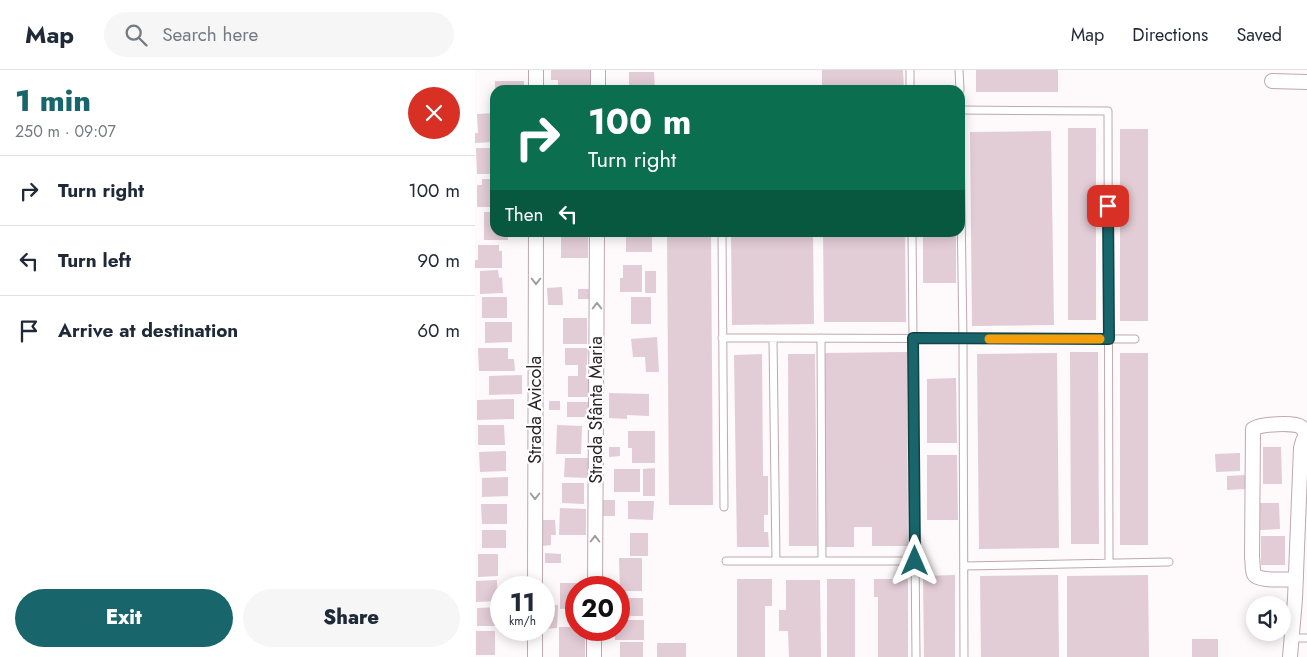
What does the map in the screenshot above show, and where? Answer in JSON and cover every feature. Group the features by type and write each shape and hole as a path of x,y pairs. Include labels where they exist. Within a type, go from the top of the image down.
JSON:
{"street":[{"path":"536,70 536,85"},
{"path":"598,70 598,85"},
{"path":"1272,81 1307,82"},
{"name":"Strada Avicola","path":"535,576 536,237"},
{"name":"Strada Sfânta Maria","path":"595,576 597,237"},
{"path":"1290,657 1300,638 1296,579 1301,448 1307,433 1301,427 1259,425 1253,429 1252,558 1254,574 1257,578 1263,579 1296,579"},
{"path":"535,641 535,657"},
{"path":"594,641 594,657"}],"lane":[{"path":"910,70 910,85"},
{"path":"959,70 959,85"},
{"path":"965,110 1108,111 1109,563"},
{"path":"721,237 724,508"},
{"path":"911,237 915,657"},
{"path":"961,237 964,657"},
{"path":"722,338 1135,339"},
{"path":"821,338 821,561"},
{"path":"773,339 776,561"},
{"path":"726,561 915,561"},
{"path":"964,566 1169,562"}],"building":[{"path":"551,70 590,70 590,85 558,85 558,80 551,80"},
{"path":"822,70 903,70 904,85 822,85"},
{"path":"976,70 1058,70 1058,92 976,92"},
{"path":"629,72 654,72 655,85 629,85"},
{"path":"495,81 524,81 524,85 495,85"},
{"path":"490,113 490,142 475,143 475,133 478,133 477,114"},
{"path":"1068,128 1096,128 1096,320 1068,320"},
{"path":"1120,129 1148,129 1148,321 1120,321"},
{"path":"1051,131 1054,325 972,326 970,132"},
{"path":"476,148 490,148 490,174 477,174"},
{"path":"482,179 490,179 490,207 477,207 477,185 482,185"},
{"path":"484,212 490,212 490,237 508,237 508,240 484,240"},
{"path":"561,237 588,237 588,258 561,258"},
{"path":"626,237 652,237 652,252 626,252"},
{"path":"667,237 711,237 713,505 669,505"},
{"path":"731,237 813,237 814,324 732,325"},
{"path":"823,237 905,237 906,322 824,322"},
{"path":"923,237 956,237 956,283 923,283"},
{"path":"478,245 499,245 499,251 502,251 502,268 475,268 475,260 478,260"},
{"path":"623,265 642,265 642,292 620,292 620,278 623,278"},
{"path":"498,270 499,278 502,277 503,293 480,294 480,271"},
{"path":"645,271 656,271 656,293 645,293"},
{"path":"562,287 563,305 548,305 547,288"},
{"path":"578,289 590,289 590,299 578,299"},
{"path":"482,297 507,297 507,318 482,318"},
{"path":"631,297 651,297 651,324 631,324"},
{"path":"563,318 587,318 587,344 563,344"},
{"path":"485,322 512,322 512,342 485,343"},
{"path":"657,337 659,372 646,372 645,357 633,357 631,339"},
{"path":"478,348 508,348 508,359 514,359 515,371 479,371"},
{"path":"565,348 588,348 586,376 589,376 589,397 568,397 568,376 578,376 578,365 565,365"},
{"path":"907,352 908,546 872,546 872,527 854,527 854,547 826,547 824,353"},
{"path":"1070,352 1098,352 1099,544 1071,544"},
{"path":"1057,353 1059,548 979,549 977,354"},
{"path":"1120,353 1148,353 1148,545 1120,545"},
{"path":"762,354 763,476 768,476 768,515 764,515 764,532 768,532 769,547 737,547 734,355"},
{"path":"788,354 815,354 817,546 789,546"},
{"path":"522,375 522,394 489,395 489,376"},
{"path":"956,378 957,443 927,443 927,379"},
{"path":"609,393 649,394 649,416 627,415 627,419 609,418"},
{"path":"514,399 514,419 477,420 477,400"},
{"path":"549,401 560,401 560,410 549,410"},
{"path":"567,402 588,402 588,417 567,417"},
{"path":"478,425 504,425 505,445 478,445"},
{"path":"557,425 582,426 581,454 556,454"},
{"path":"628,431 655,431 655,463 632,463 632,448 628,448"},
{"path":"609,447 620,447 620,456 609,457"},
{"path":"1263,447 1281,447 1282,484 1263,484"},
{"path":"506,451 506,471 480,472 479,452"},
{"path":"1240,453 1240,471 1216,472 1215,454"},
{"path":"927,455 957,455 958,520 927,520"},
{"path":"565,458 589,458 588,478 564,477"},
{"path":"655,468 655,496 643,496 643,469"},
{"path":"614,469 640,469 640,492 614,492"},
{"path":"1245,475 1245,489 1227,490 1227,476"},
{"path":"508,477 508,496 482,497 482,478"},
{"path":"562,483 584,483 584,504 562,503"},
{"path":"601,500 615,500 615,516 601,516"},
{"path":"628,501 654,501 653,520 628,519"},
{"path":"1260,503 1279,503 1280,529 1260,530"},
{"path":"481,504 507,504 507,524 482,524"},
{"path":"560,508 586,509 586,535 559,535"},
{"path":"541,520 555,520 556,535 551,535 551,545 542,546"},
{"path":"482,530 506,530 506,548 482,548"},
{"path":"630,533 648,533 648,556 630,556"},
{"path":"1261,536 1285,536 1285,565 1261,565"},
{"path":"545,553 561,554 561,563 545,563"},
{"path":"478,554 498,554 498,576 478,577"},
{"path":"619,558 642,558 642,591 630,591 630,576 620,576"},
{"path":"955,575 955,657 924,657 923,576"},
{"path":"1058,575 1059,657 981,657 980,576"},
{"path":"1148,575 1149,657 1067,657 1067,576"},
{"path":"737,579 772,579 772,606 765,606 765,657 737,657"},
{"path":"827,579 855,579 855,657 827,657"},
{"path":"874,579 908,579 908,657 878,657 878,597 874,597"},
{"path":"490,580 490,601 476,602 476,581"},
{"path":"786,580 820,580 821,657 789,657 788,631 779,631 779,610 786,610"},
{"path":"560,583 565,583 565,609 560,609"},
{"path":"630,598 643,598 643,616 630,616"},
{"path":"555,605 558,605 557,628 555,628"},
{"path":"490,607 490,626 477,626 477,608"},
{"path":"630,620 644,620 644,640 630,640"},
{"path":"559,627 565,627 565,641 585,641 585,657 559,657"},
{"path":"476,631 490,631 490,641 495,641 495,655 476,655"},
{"path":"1192,639 1218,639 1218,657 1192,657"},
{"path":"620,642 643,642 643,657 620,657"},
{"path":"657,643 686,643 686,657 657,657"}],"slow traffic":[{"path":"989,339 1100,339"}],"route":[{"path":"915,561 913,338 1109,339 1108,206"}]}
